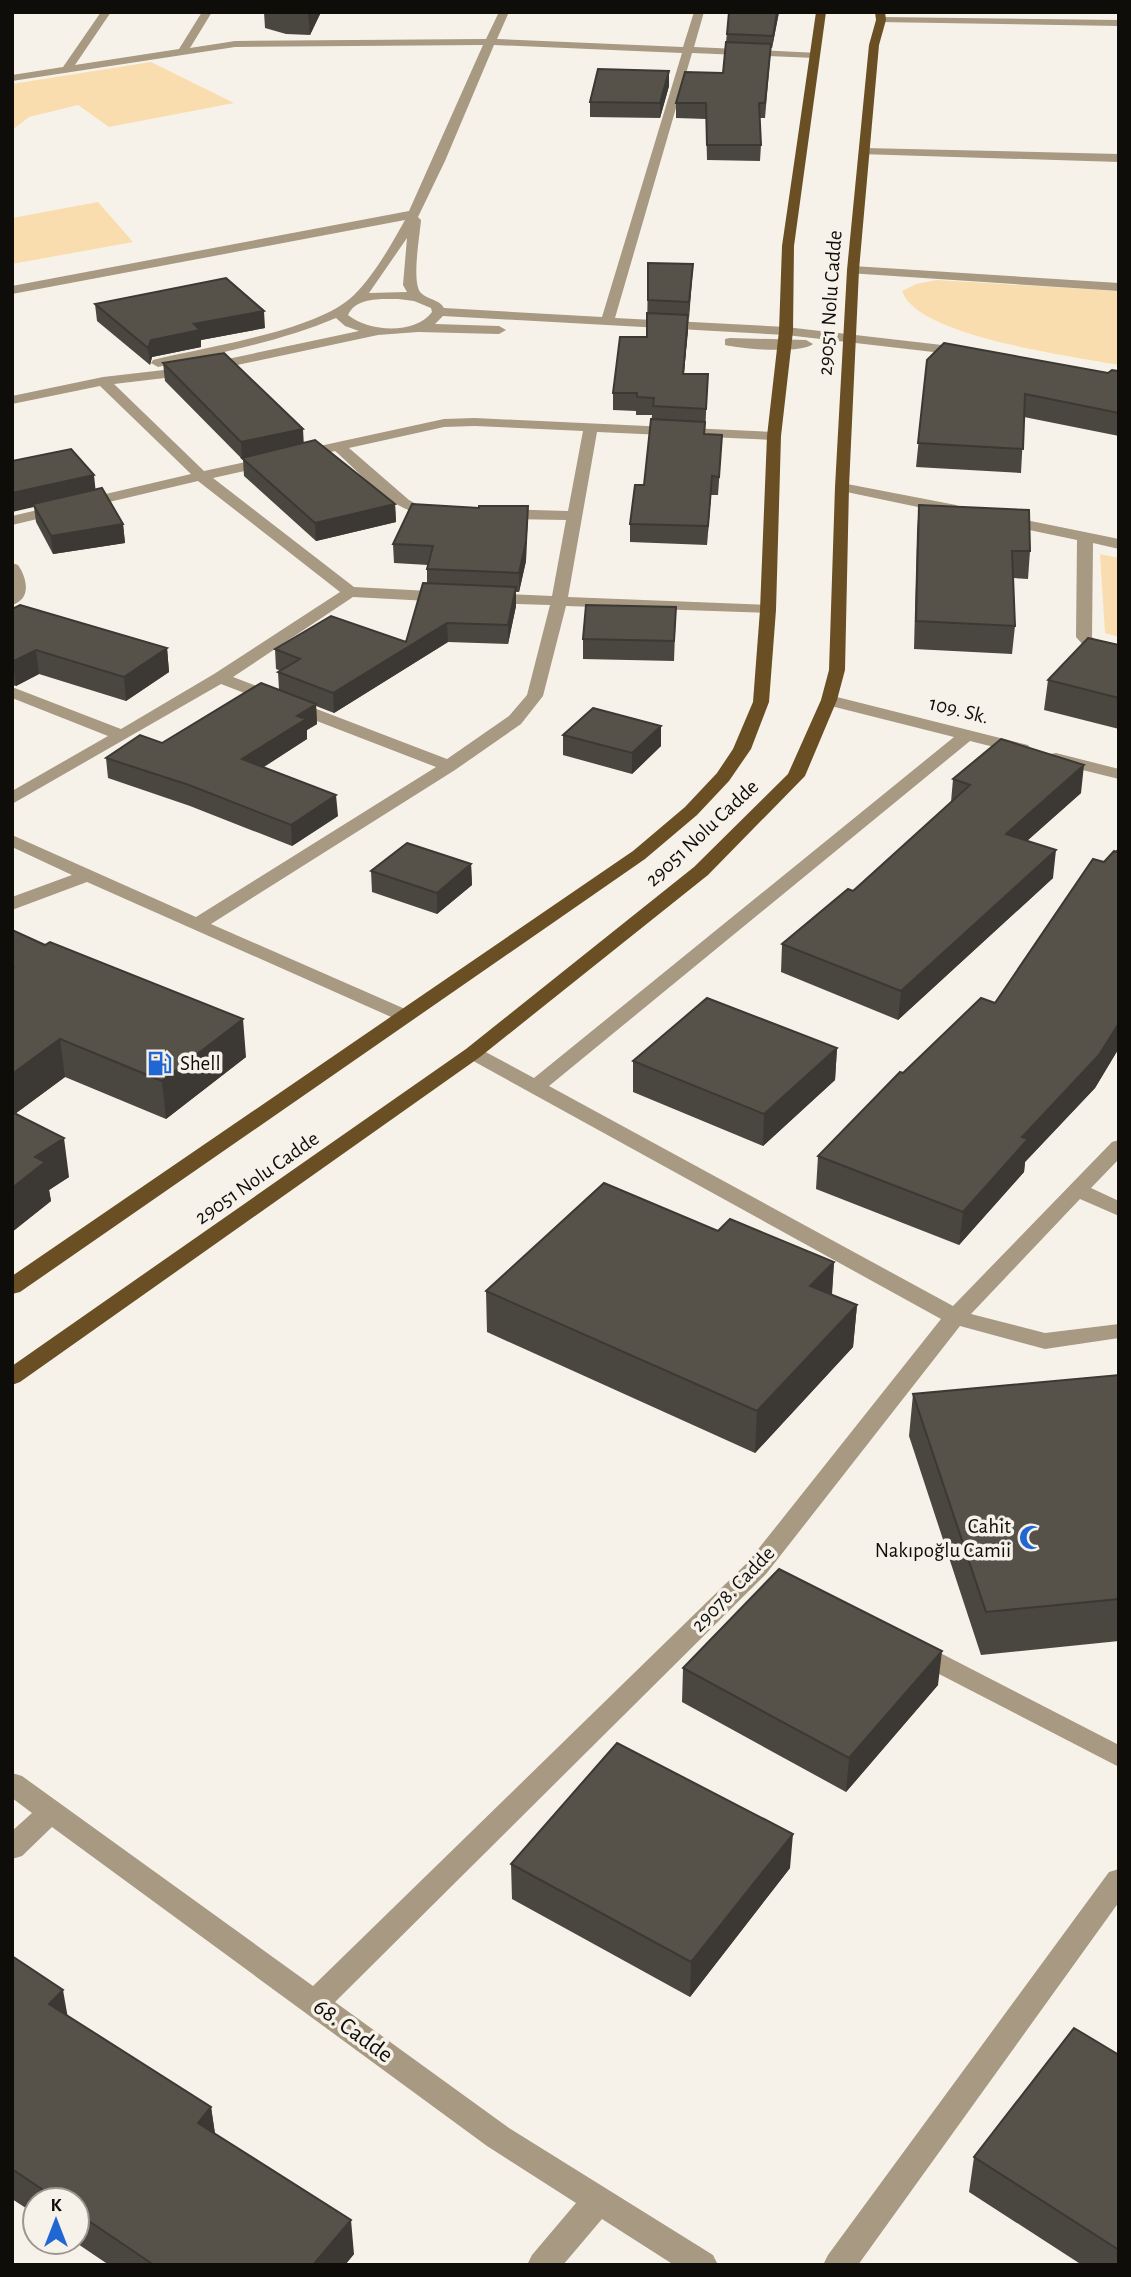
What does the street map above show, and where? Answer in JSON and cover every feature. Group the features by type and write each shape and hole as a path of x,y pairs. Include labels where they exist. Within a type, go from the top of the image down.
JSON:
{"main road":[{"name":"29051 Nolu Cadde","path":"12,1287 639,855 691,811 723,777 742,749 761,702 768,610 774,436 785,338 788,246 821,12"},
{"name":"29051 Nolu Cadde","path":"12,1377 473,1053 701,870 796,776 829,700 837,670 842,487 853,270 874,45 880,16"}],"street":[{"path":"67,69 106,12"},
{"path":"183,51 207,12"},
{"path":"103,381 144,366 267,337 313,323 342,311 357,300 375,280 415,214 505,12"},
{"path":"607,322 699,12"},
{"path":"880,16 1100,17 1119,23"},
{"path":"12,78 236,44 490,42 815,55"},
{"path":"864,152 1119,158"},
{"path":"12,290 415,214"},
{"path":"415,214 409,285 417,297"},
{"path":"853,270 1119,287"},
{"path":"357,300 386,295 417,297 429,301 439,312 607,322 785,338"},
{"path":"342,311 341,316 346,322 356,327 379,331"},
{"path":"416,328 437,318 439,312"},
{"path":"12,400 103,381 190,370 379,331 416,328 850,340 985,354"},
{"path":"103,381 201,476 350,592 768,610"},
{"path":"12,521 337,445 444,423 774,436"},
{"path":"197,925 449,766 515,720 535,696 559,602 591,427"},
{"path":"337,445 404,503 417,510 453,512"},
{"path":"842,487 1119,544"},
{"path":"480,513 575,516"},
{"path":"1085,537 1084,637 1091,648 1104,656 1119,659"},
{"path":"12,568 18,575 19,586 12,600"},
{"path":"12,799 220,678 350,592"},
{"path":"220,678 449,766"},
{"path":"12,692 122,735"},
{"name":"109. Sk.","path":"829,700 1119,774"},
{"path":"535,1087 967,735"},
{"path":"12,839 197,925 405,1016"},
{"path":"12,904 88,874"},
{"path":"473,1053 956,1317 1003,1332 1045,1341 1119,1331"},
{"name":"29078. Cadde","path":"315,2003 757,1568 956,1317 1119,1146"},
{"path":"1077,1190 1119,1209"},
{"path":"757,1568 781,1581"},
{"path":"890,1637 1119,1757"},
{"name":"68. Cadde","path":"12,1783 498,2137 702,2265"},
{"path":"12,1848 51,1811"},
{"path":"839,2265 1119,1880"},
{"path":"544,2265 598,2200"}],"shaded area":[{"path":"151,62 234,103 109,127 78,105 29,117 12,130 12,84"},
{"path":"98,202 133,242 12,264 12,218"},
{"path":"937,280 1119,291 1119,365 999,342 936,321 914,307 902,291 916,284"},
{"path":"1100,554 1119,558 1119,637 1105,633"}],"building":[{"path":"729,12 777,12 773,36 727,34"},
{"path":"726,42 771,44 765,103 759,103 761,145 707,145 706,103 676,103 685,72 723,73"},
{"path":"598,69 669,71 660,103 590,102"},
{"path":"648,263 693,264 689,302 648,300"},
{"path":"226,278 264,311 194,324 200,330 151,340 148,348 95,304"},
{"path":"647,313 688,315 683,374 708,374 706,409 653,406 654,398 637,397 637,393 613,393 620,337 647,337"},
{"path":"944,343 1108,373 1112,370 1119,371 1119,413 1025,394 1023,449 918,443 927,360"},
{"path":"224,353 303,429 241,442 163,363"},
{"path":"651,419 705,422 704,434 722,435 719,477 712,476 708,526 630,524 635,485 644,485"},
{"path":"315,440 395,504 315,523 242,458"},
{"path":"71,449 94,475 12,493 12,461"},
{"path":"102,488 123,524 51,536 33,504"},
{"path":"412,504 479,508 528,506 526,542 519,573 427,569 433,546 393,544"},
{"path":"919,505 1029,510 1030,551 1012,551 1015,626 916,621"},
{"path":"423,583 516,587 508,625 447,623 333,693 278,672 300,659 275,649 331,616 406,642"},
{"path":"20,605 167,648 124,677 36,650 12,662 12,609"},
{"path":"586,605 676,607 674,641 583,639"},
{"path":"1088,638 1119,645 1119,698 1048,680"},
{"path":"261,683 316,704 297,716 306,719 242,759 336,795 291,825 189,785 106,758 140,735 162,743"},
{"path":"593,708 661,726 632,753 563,735"},
{"path":"1001,739 1084,765 1006,834 1056,850 901,991 782,944 848,889 853,891 970,785 953,779"},
{"path":"407,843 471,864 437,893 371,871"},
{"path":"1119,849 1119,1023 1099,1055 1022,1137 1028,1139 963,1212 818,1156 900,1072 903,1073 981,998 995,1003 1093,859 1104,862"},
{"path":"12,930 45,945 50,942 243,1019 162,1081 60,1039 12,1074"},
{"path":"707,998 837,1048 764,1114 633,1061"},
{"path":"12,1112 64,1138 35,1157 45,1162 12,1188"},
{"path":"604,1183 718,1231 730,1219 834,1262 810,1286 857,1305 757,1411 486,1291"},
{"name":"Cahit Nakıpoğlu Camii","path":"1119,1375 1119,1599 986,1612 913,1394"},
{"path":"779,1569 942,1651 849,1758 683,1668"},
{"path":"617,1743 793,1834 691,1962 511,1864"},
{"path":"12,1956 63,1990 49,2004 211,2107 198,2123 351,2220 313,2265 154,2265 91,2222 91,2186 37,2186 12,2169"},
{"path":"1074,2028 1119,2055 1119,2250 974,2157"}],"place":[{"name":"Shell","path":"160,1063"},
{"name":"Cahit Nakıpoğlu Camii","path":"1031,1538"}]}
